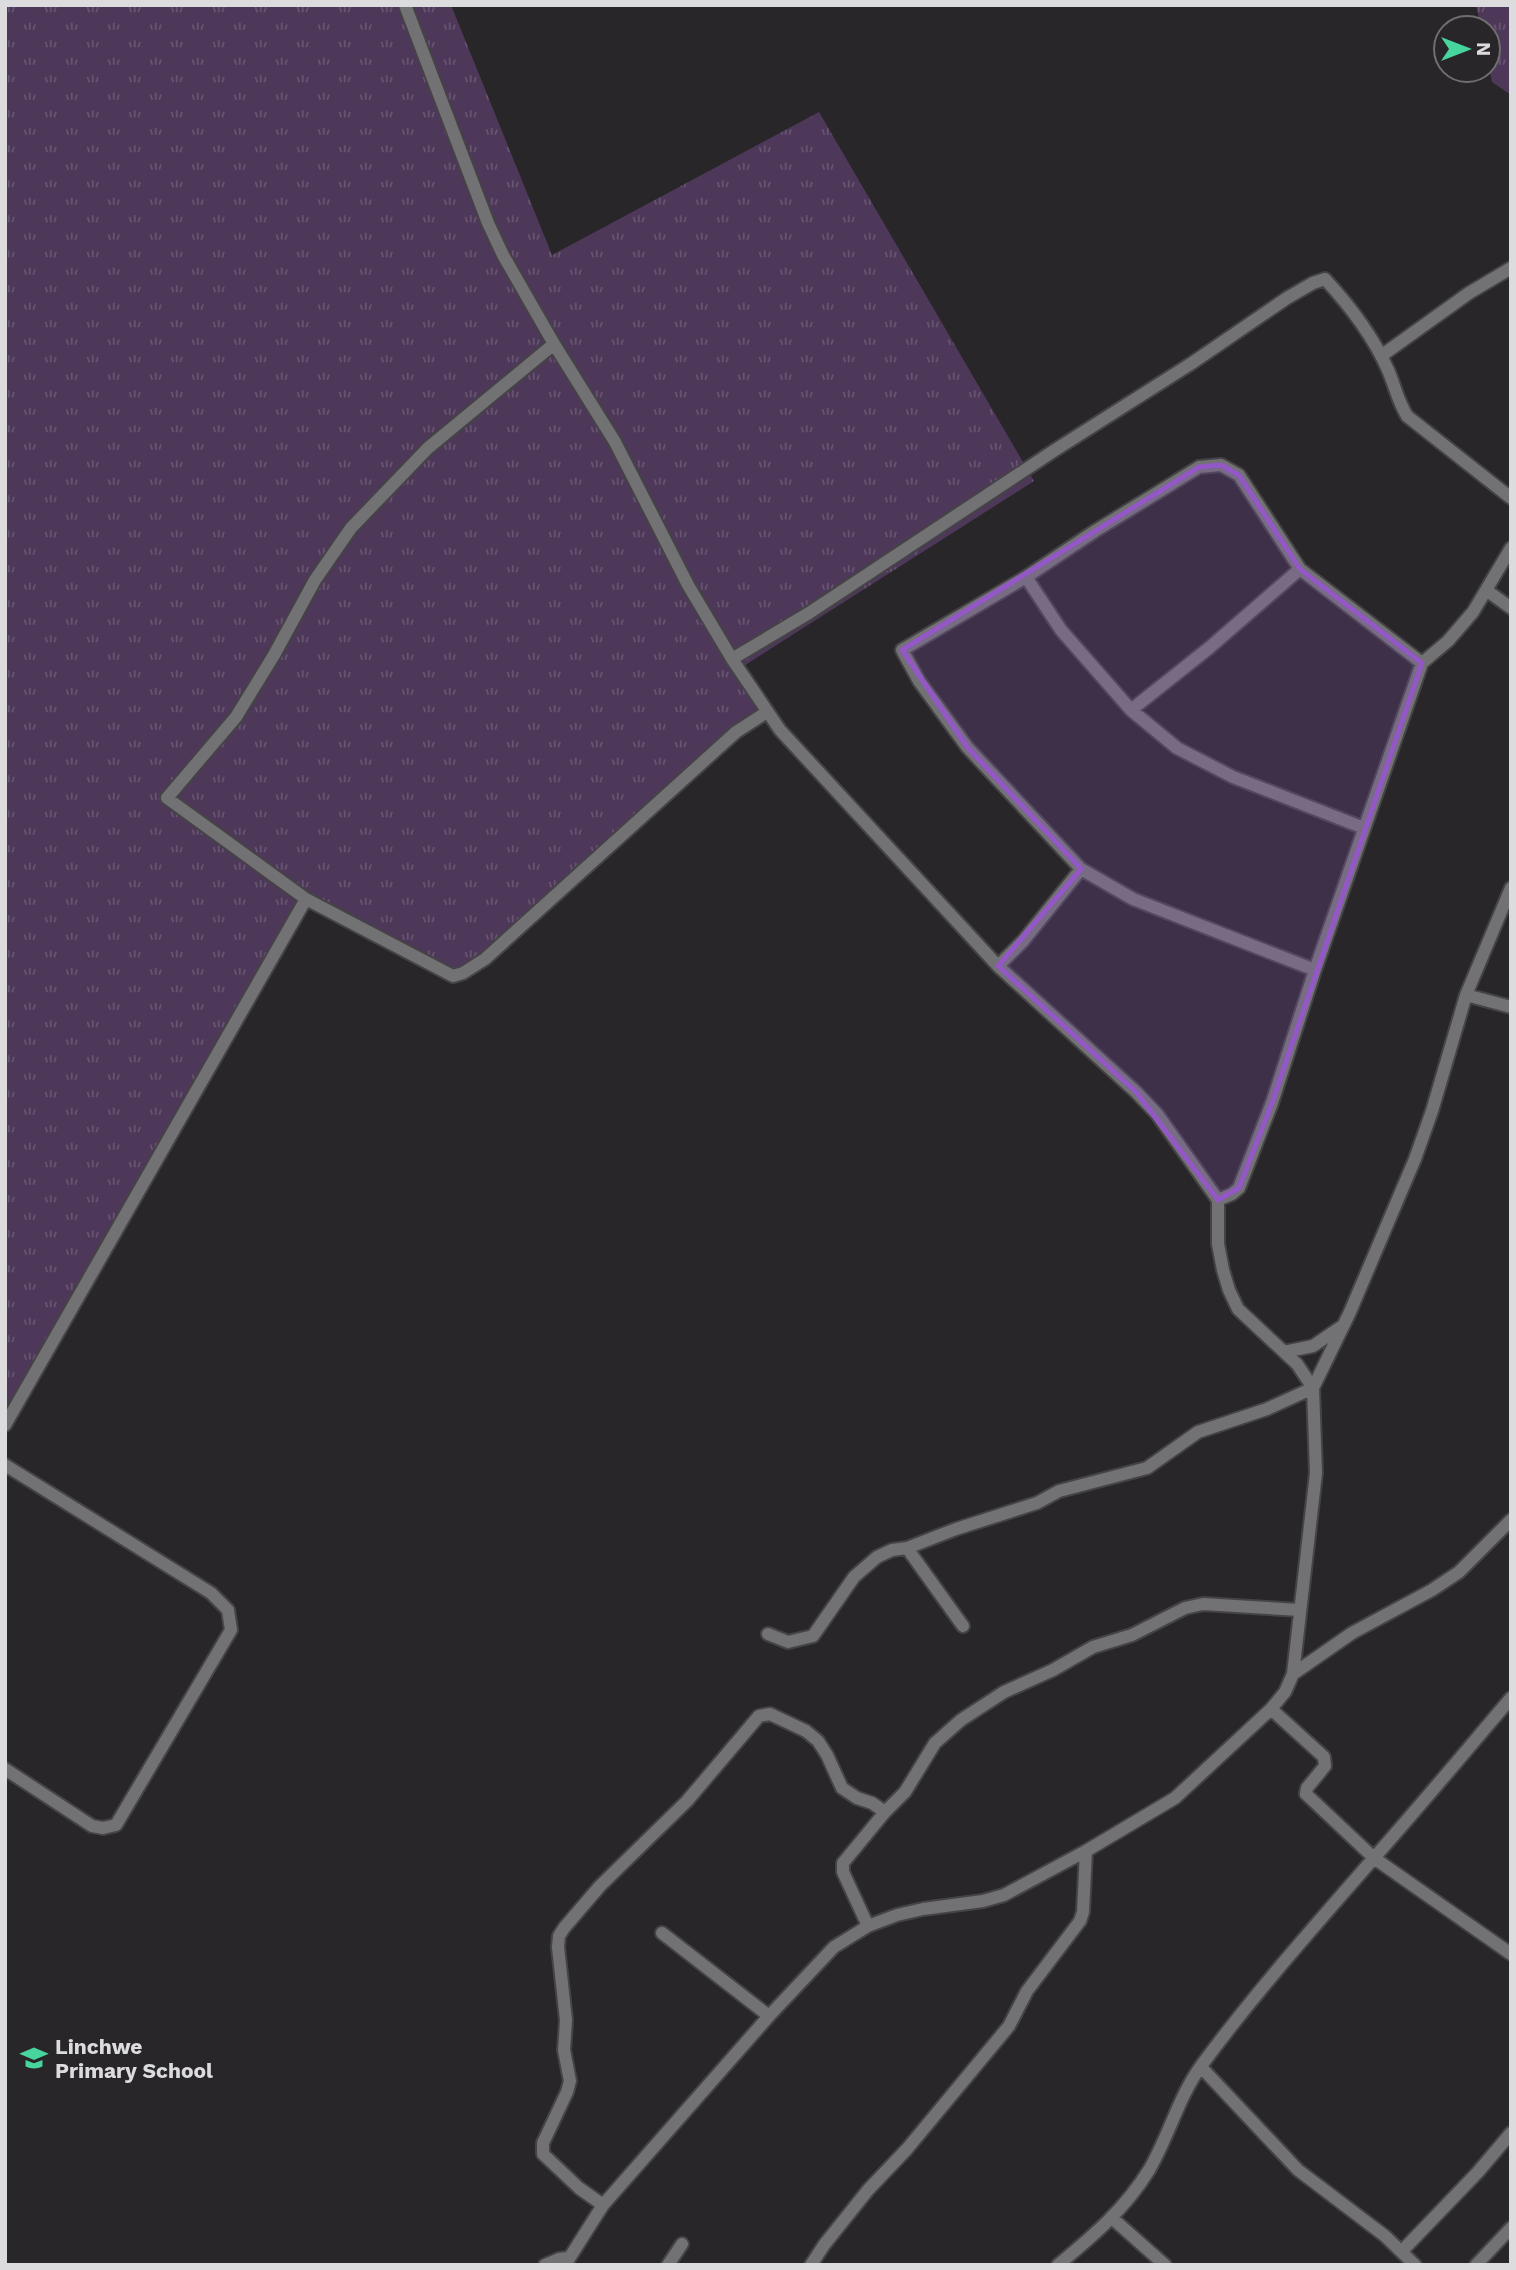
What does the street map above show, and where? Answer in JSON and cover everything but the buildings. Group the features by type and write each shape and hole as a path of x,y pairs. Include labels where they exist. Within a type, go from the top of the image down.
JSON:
{"street":[{"path":"405,5 488,223 503,255 615,442 688,585 732,659 780,730 999,966 1157,1114 1218,1200 1218,1244 1229,1290 1238,1309 1297,1364 1313,1388"},
{"path":"1381,356 1469,293 1511,268"},
{"path":"732,659 809,613 917,539 1192,363 1287,298 1325,279 1351,307 1381,356 1397,399 1407,416 1511,498"},
{"path":"554,344 428,448 351,528 315,580 236,717 167,798 306,899 453,976 485,959 736,732 767,712"},
{"path":"1315,970 1133,900 1081,869 967,747 919,681 902,650 1026,577 1199,467 1221,465 1239,475 1300,569 1422,663"},
{"path":"1218,1200 1239,1188 1272,1103 1315,970 1422,663 1460,629 1511,548"},
{"path":"1131,710 1209,648 1300,569"},
{"path":"1026,577 1061,630 1131,710 1177,748 1233,777 1364,828"},
{"path":"1486,590 1511,608"},
{"path":"999,966 1023,941 1081,869"},
{"path":"545,2265 559,2259 567,2262 603,2205 769,2016 834,1947 868,1926 897,1915 1004,1895 1086,1851 1175,1798 1271,1709 1285,1692 1293,1674 1316,1473 1313,1388 1344,1325 1415,1159 1466,995 1511,888"},
{"path":"5,1425 306,899"},
{"path":"1466,995 1511,1007"},
{"path":"1284,1352 1313,1346 1344,1325"},
{"path":"768,1634 788,1642 813,1636 854,1577 877,1557 892,1550 908,1548 956,1529 1037,1503 1059,1492 1147,1468 1198,1432 1267,1409 1313,1388"},
{"path":"5,1465 211,1593 228,1610 231,1630 116,1825 103,1828 92,1826 5,1769"},
{"path":"1293,1674 1352,1633 1432,1590 1459,1572 1511,1520"},
{"path":"908,1548 963,1626"},
{"path":"868,1926 843,1872 843,1863 905,1792 935,1743 956,1724 1004,1692 1053,1670 1093,1647 1132,1635 1185,1608 1196,1605 1300,1610"},
{"path":"1058,2265 1129,2200 1149,2169 1167,2133 1184,2090 1200,2067 1275,1971 1511,1698"},
{"path":"1271,1709 1324,1757 1325,1766 1307,1787 1306,1794 1374,1858 1511,1954"},
{"path":"603,2205 579,2188 543,2154 543,2143 568,2092 570,2081 564,2050 566,2020 558,1947 559,1936 564,1928 600,1886 687,1801 759,1716 770,1714 812,1736 827,1755 842,1788 885,1812"},
{"path":"811,2265 868,2190 907,2149 1009,2026 1027,1991 1080,1921 1083,1912 1086,1851"},
{"path":"662,1933 769,2016"},
{"path":"1200,2067 1298,2170 1402,2251 1415,2265"},
{"path":"1402,2251 1478,2172 1511,2133"},
{"path":"1112,2218 1165,2265"},
{"path":"1476,2265 1511,2228"},
{"path":"668,2265 681,2244"}],"highlighted area":[{"path":"1221,465 1239,475 1300,569 1422,663 1272,1103 1239,1188 1218,1200 1136,1092 998,966 1081,869 967,747 902,650 1199,467"}],"green space":[{"path":"5,5 451,5 552,255 819,112 1034,481 739,669 767,712 485,959 453,976 307,899 5,1425"},
{"path":"1476,5 1511,5 1511,95 1495,84 1502,84 1502,14 1478,14"}],"place":[{"name":"Linchwe Primary School","path":"34,2058"}]}
